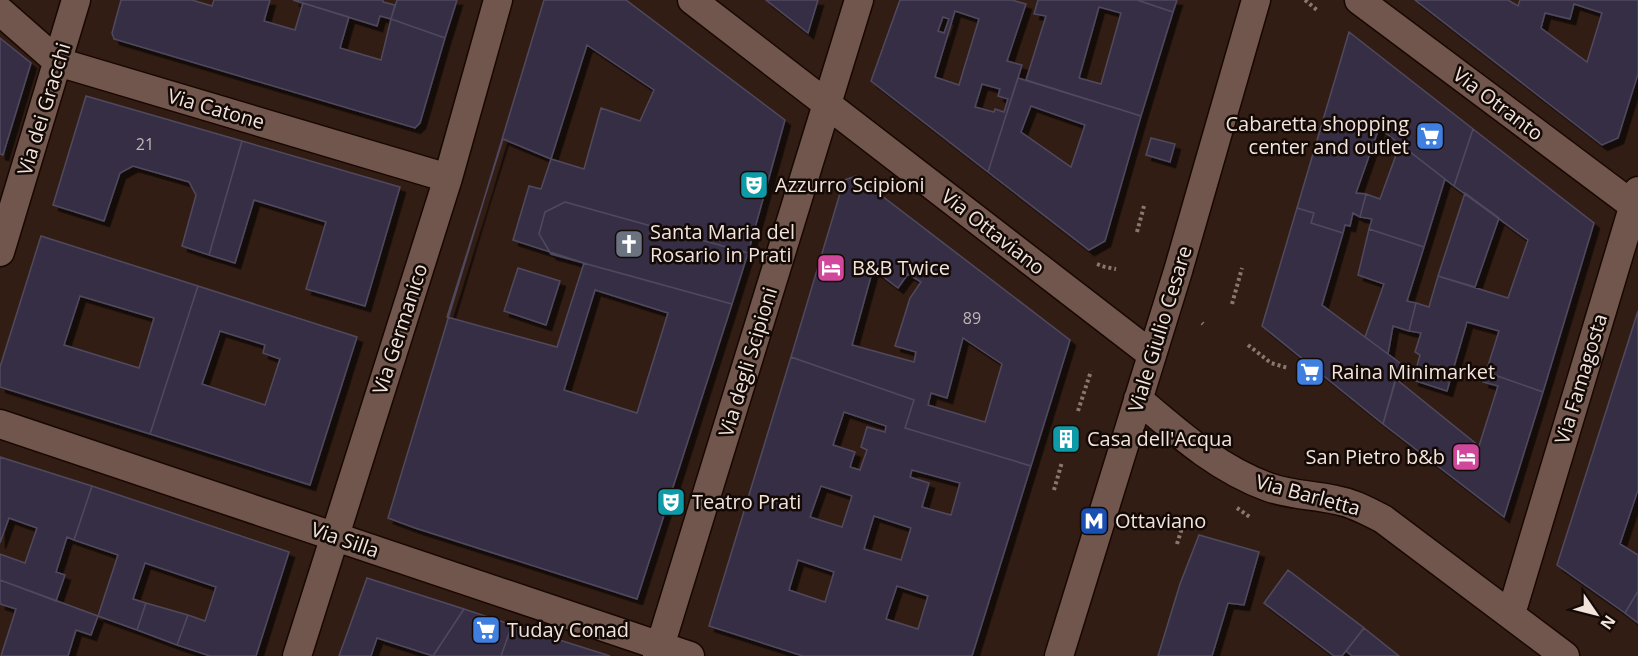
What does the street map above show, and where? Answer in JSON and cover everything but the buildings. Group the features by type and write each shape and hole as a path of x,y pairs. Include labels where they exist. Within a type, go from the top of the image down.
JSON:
{"street":[{"name":"Via dei Gracchi","path":"0,252 76,0"},
{"name":"Via Germanico","path":"297,656 448,178 498,0"},
{"name":"Via Ottaviano","path":"692,0 1151,354"},
{"name":"Via degli Scipioni","path":"659,651 859,0"},
{"name":"Viale Giulio Cesare","path":"1059,656 1181,262 1256,0"},
{"name":"Via Otranto","path":"1359,0 1637,202"},
{"name":"Via Catone","path":"0,11 58,62 448,178"},
{"name":"Via Famagosta","path":"1514,604 1637,202"},
{"name":"Via Barletta","path":"1138,399 1205,454 1245,477 1269,488 1357,506 1383,519 1565,656"},
{"name":"Via Silla","path":"0,424 335,536 659,651 690,656"}],"path":[{"path":"1305,0 1317,10"},
{"path":"1137,232 1144,206"},
{"path":"1097,264 1116,269"},
{"path":"1232,304 1242,268"},
{"path":"1248,345 1271,363 1288,369"},
{"path":"1078,411 1091,375"},
{"path":"1054,490 1062,462"},
{"path":"1177,544 1186,515"}],"place":[{"name":"Cabaretta shopping center and outlet","path":"1430,136"},
{"name":"Azzurro Scipioni","path":"754,185"},
{"name":"Santa Maria del Rosario in Prati","path":"629,244"},
{"name":"B&B Twice","path":"831,268"},
{"name":"Raina Minimarket","path":"1310,372"},
{"name":"Casa dell'Acqua","path":"1066,439"},
{"name":"San Pietro b&b","path":"1466,457"},
{"name":"Teatro Prati","path":"671,502"},
{"name":"Ottaviano","path":"1094,521"},
{"name":"Tuday Conad","path":"486,630"}]}
